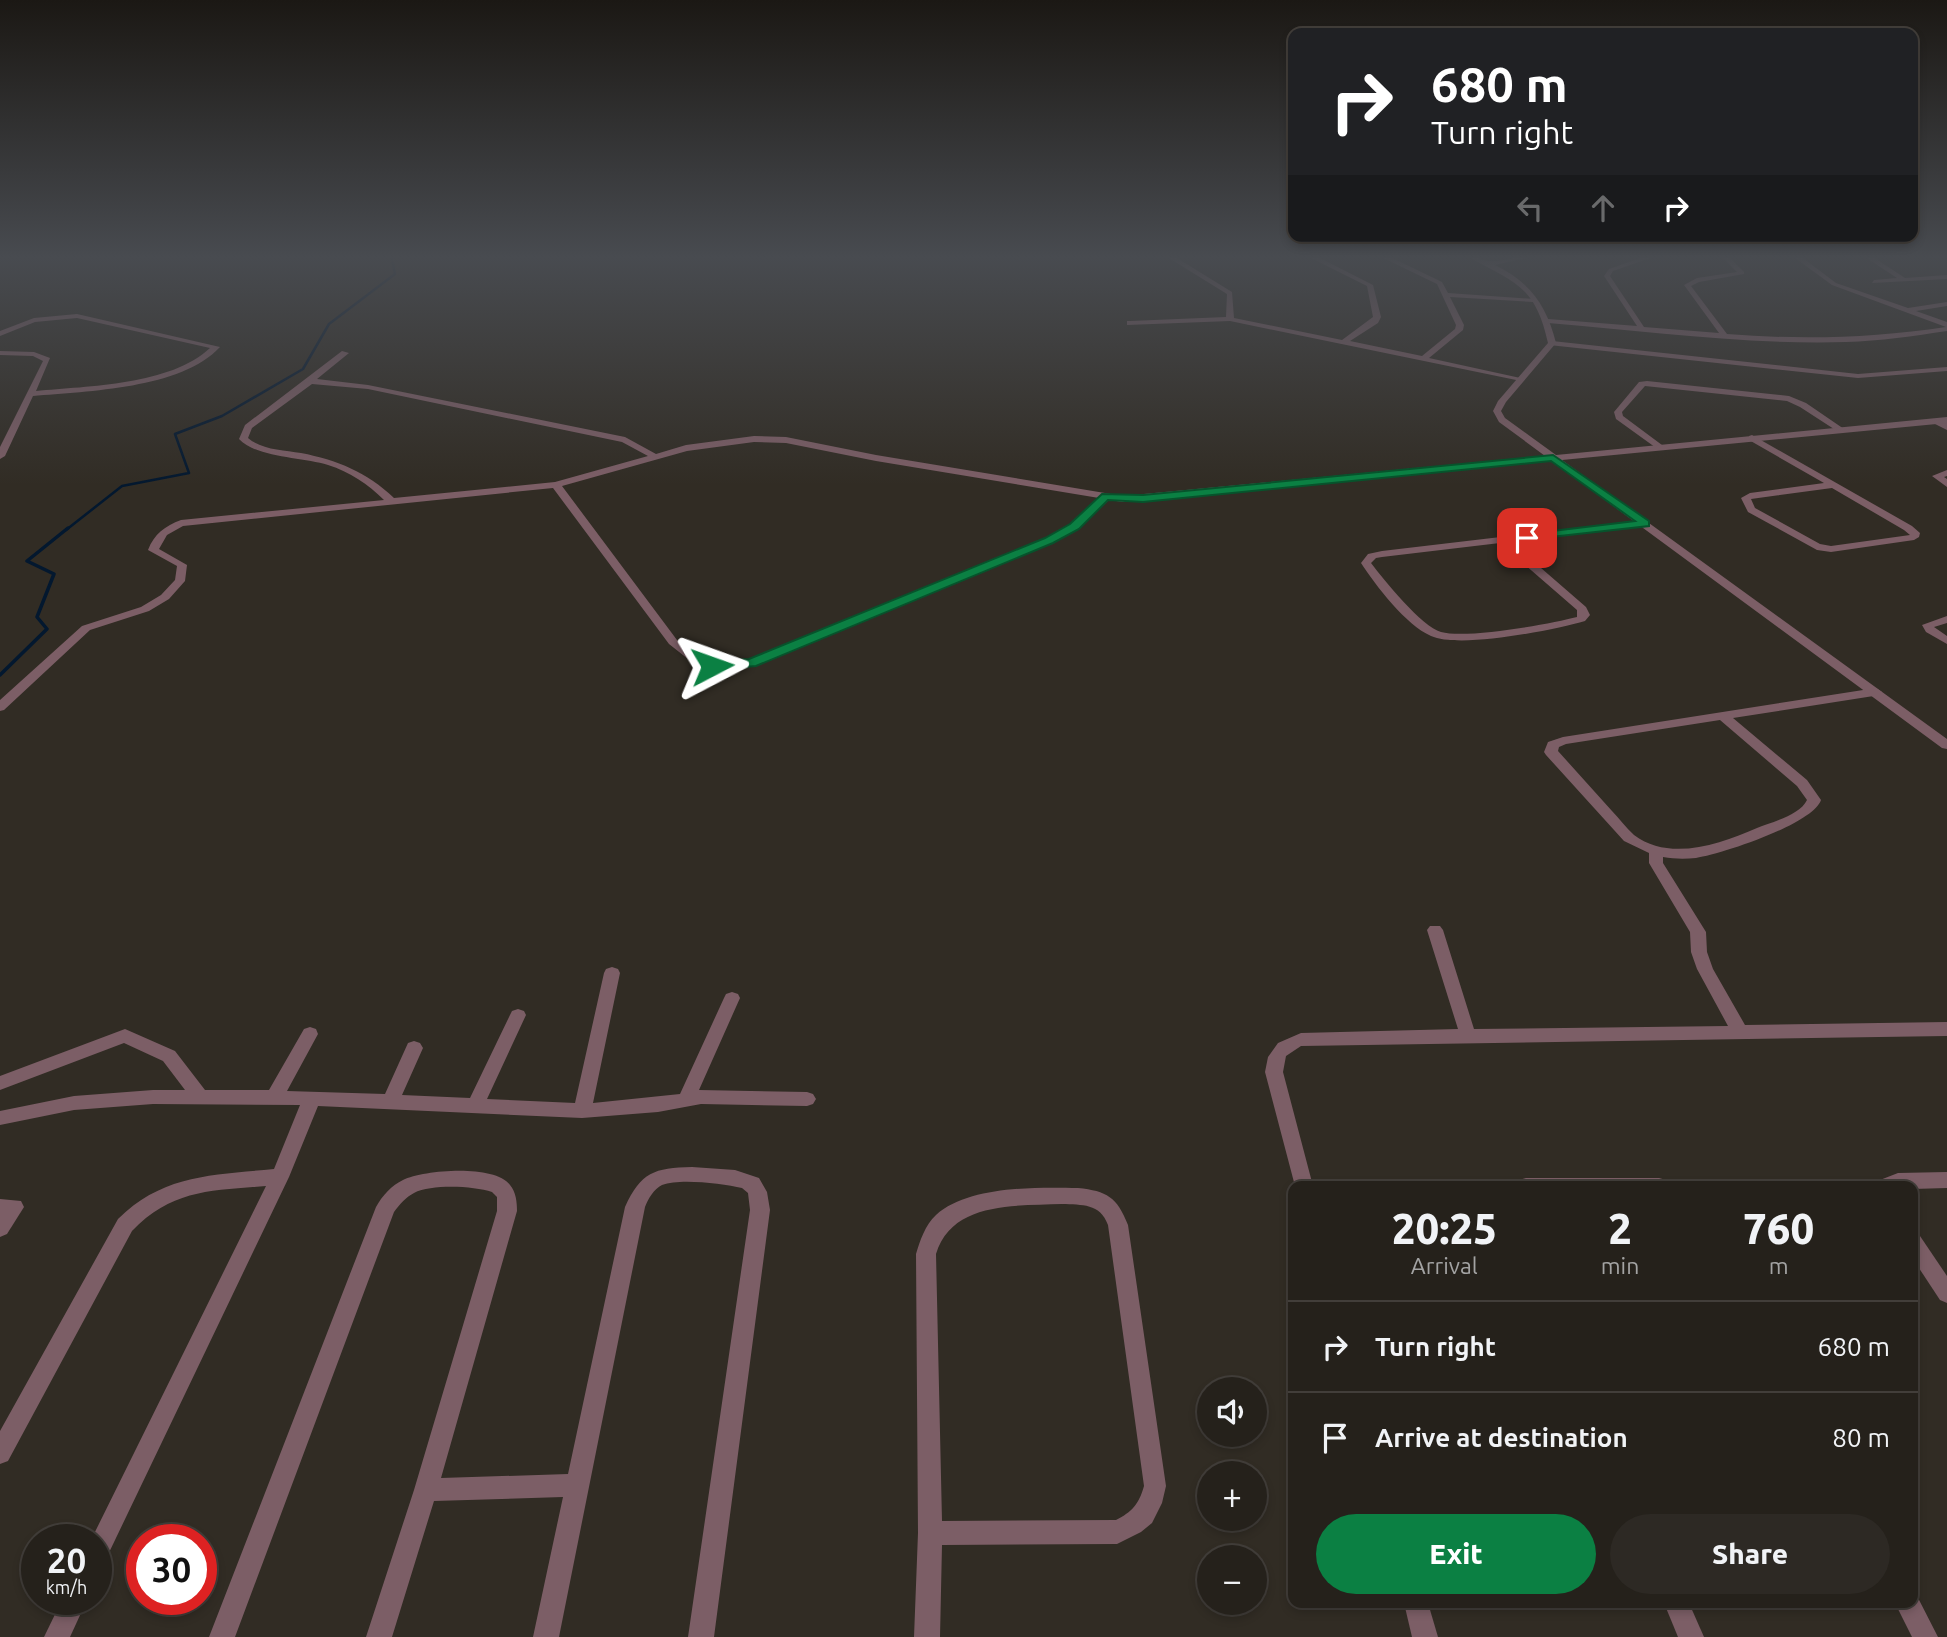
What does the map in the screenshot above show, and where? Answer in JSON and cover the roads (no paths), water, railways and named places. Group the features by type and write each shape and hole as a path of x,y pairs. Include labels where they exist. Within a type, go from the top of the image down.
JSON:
{"street":[{"path":"32,394 166,376 205,356 216,347 146,331"},
{"path":"1288,331 1521,379"},
{"path":"1342,343 1359,331"},
{"path":"1423,359 1457,331"},
{"path":"1550,331 1552,343"},
{"path":"1687,331 1825,342 1892,339 1927,331"},
{"path":"1721,331 1724,335"},
{"path":"1552,343 1858,376 1947,369"},
{"path":"1552,343 1502,401 1497,411 1499,416 1553,458 1944,740"},
{"path":"0,352 34,354 47,360 32,394 5,435 0,456"},
{"path":"345,353 248,427 243,439 262,449 342,465 372,481 391,501"},
{"path":"310,381 333,381 382,390 625,440 656,457"},
{"path":"1659,447 1619,417 1618,412 1642,384 1789,399 1840,429"},
{"path":"0,707 86,628 145,608 166,597 180,582 182,565 153,550 156,541 167,529 181,523 556,485 717,442 786,440 1105,497 1143,499 1947,420"},
{"path":"1936,421 1947,426"},
{"path":"1752,438 1908,528 1915,533 1914,537 1831,549 1817,547 1751,510 1746,504 1746,498 1753,495 1833,485"},
{"path":"1947,473 1937,476 1947,484"},
{"path":"556,485 673,642 692,660 727,667 751,663 1049,541 1074,527 1105,497"},
{"path":"1504,541 1582,609 1584,615 1580,619 1459,636 1437,635 1424,628 1366,563 1373,556 1382,554 1645,523"},
{"path":"1947,619 1928,625 1930,630 1947,641"},
{"path":"1724,717 1802,783 1814,800 1804,813 1709,851 1690,855 1656,852 1641,847 1629,838 1551,751 1553,746 1563,741 1876,692"},
{"path":"1656,852 1656,863 1698,932 1699,951 1716,992 1740,1032"},
{"path":"1435,930 1468,1036"},
{"path":"582,1111 612,972"},
{"path":"686,1099 732,998"},
{"path":"475,1106 518,1015"},
{"path":"1303,1181 1274,1072 1275,1057 1280,1049 1291,1042 1309,1038 1947,1028"},
{"path":"274,1097 310,1034"},
{"path":"0,1083 125,1037 169,1056 200,1097"},
{"path":"390,1102 414,1048"},
{"path":"0,1118 74,1103 153,1097 312,1098 582,1111 658,1105 686,1099 807,1099"},
{"path":"111,1524 280,1177 312,1098"},
{"path":"0,1453 125,1226 136,1212 167,1192 187,1186 280,1177"},
{"path":"546,1637 576,1485 640,1194 647,1185 660,1177 739,1177 752,1184 758,1194 760,1210 701,1637"},
{"path":"222,1637 386,1208 396,1195 409,1186 426,1180 487,1182 501,1187 507,1197 507,1211 426,1490 379,1637"},
{"path":"1898,1181 1947,1180"},
{"path":"927,1637 930,1533 926,1254 932,1236 945,1219 965,1207 987,1202 1080,1196 1096,1198 1106,1203 1118,1225 1155,1486 1151,1505 1140,1521 1117,1532 930,1533"},
{"path":"0,1207 14,1207 0,1228"},
{"path":"1918,1250 1947,1293"},
{"path":"426,1490 576,1485"},
{"path":"1417,1608 1425,1637"},
{"path":"1678,1608 1690,1637"},
{"path":"1910,1608 1925,1637"},
{"path":"57,1637 68,1615"}],"waterway":[{"path":"66,530 122,486 189,473 175,434 222,416 303,369 325,331"},
{"path":"0,675 47,629 37,617 54,574 27,561 68,528"}]}
